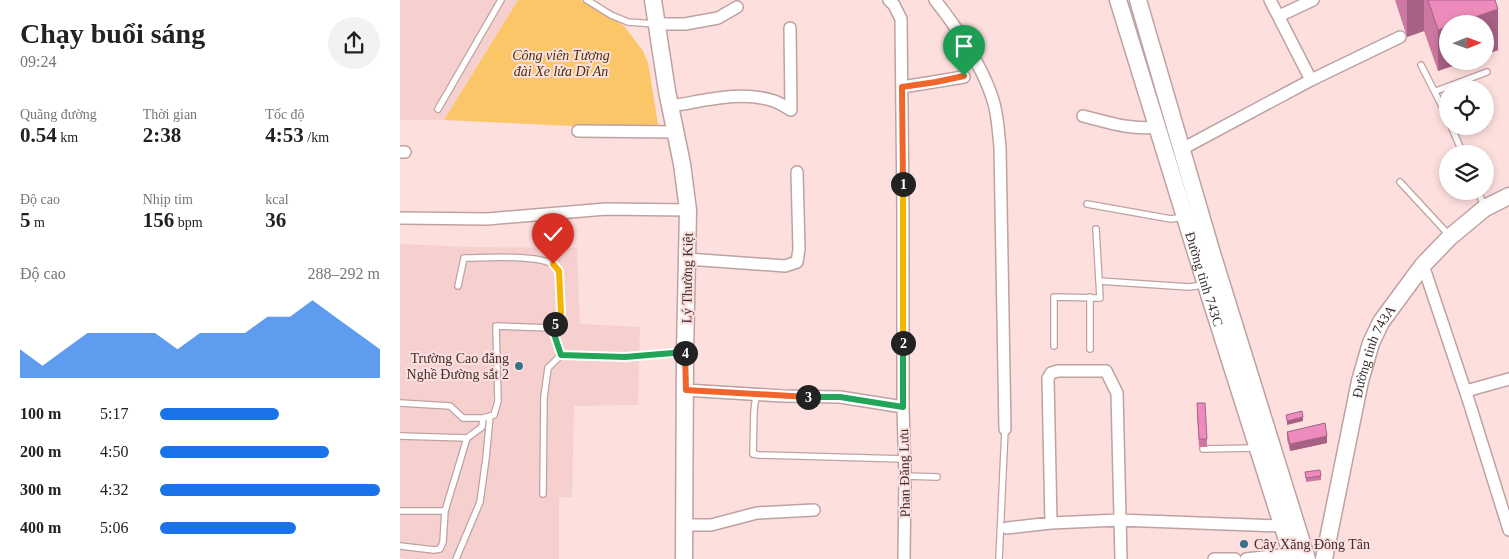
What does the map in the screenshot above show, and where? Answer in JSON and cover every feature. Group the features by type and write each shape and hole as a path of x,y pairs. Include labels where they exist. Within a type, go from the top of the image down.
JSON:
{"main road":[{"name":"Lý Thường Kiệt","path":"653,0 688,210 684,559"},
{"name":"Đường tỉnh 743C","path":"1118,0 1282,526 1299,557"},
{"name":"Đường tỉnh 743C","path":"1138,0 1299,557"},
{"name":"Đường tỉnh 743A","path":"1326,552 1355,401 1371,343 1382,322 1423,265 1450,237 1485,208 1509,196"},
{"path":"1299,557 1326,552"}],"street":[{"name":"Phan Đăng Lưu","path":"889,0 894,5 901,19 903,407 905,459 904,559"},
{"path":"935,0 965,43 980,71 992,97 996,115 1000,147 1005,429"},
{"path":"1270,0 1311,80"},
{"path":"1279,16 1313,0"},
{"path":"657,24 685,24 718,18 737,7"},
{"path":"671,106 746,96 774,101 791,110 790,28"},
{"path":"1182,149 1311,80 1400,37"},
{"path":"902,87 964,76"},
{"path":"1083,116 1136,129 1158,127"},
{"path":"578,131 676,132"},
{"path":"687,259 785,266 796,262 799,249 797,172"},
{"path":"400,218 488,219 606,209 688,210"},
{"path":"1423,265 1466,392 1509,530"},
{"path":"1052,523 1048,378 1051,373 1058,371 1106,371 1117,393 1121,559"},
{"path":"1466,392 1509,379"},
{"path":"686,390 756,395 840,397 903,407"},
{"path":"685,526 711,525 757,513 814,510"},
{"path":"1006,528 1052,523 1119,520 1282,526"},
{"path":"1246,559 1299,557"},
{"path":"1214,559 1235,559"}],"lane":[{"path":"438,109 502,0"},
{"path":"587,0 611,15 628,22 657,24"},
{"path":"1422,65 1439,98"},
{"path":"1436,91 1487,72"},
{"path":"1400,182 1450,237"},
{"path":"1482,200 1485,208"},
{"path":"1087,204 1171,219 1185,217"},
{"path":"1054,346 1054,297 1100,298 1096,229"},
{"path":"458,286 464,258 534,260 553,264 559,271 561,313 552,328 561,355"},
{"path":"1100,281 1189,288 1206,285"},
{"path":"1090,297 1090,348"},
{"path":"400,403 450,406 463,418 483,418 494,415 498,401 496,326 552,328"},
{"path":"543,494 544,397 548,368 561,355 625,357 685,352"},
{"path":"756,395 753,454 759,456 905,459"},
{"path":"456,559 480,502 490,416"},
{"path":"400,436 467,438 482,428 483,418"},
{"path":"999,559 1005,429"},
{"path":"400,546 440,549 443,542 445,511 467,438"},
{"path":"1203,449 1257,448"},
{"path":"905,476 937,477"},
{"path":"400,512 445,511"}],"shaded area":[{"path":"400,0 518,0 444,120 400,120"},
{"name":"Trường Cao đẳng Nghề Đường sắt 2","path":"400,244 577,248 580,324 640,327 638,405 574,406 572,497 559,497 559,559 400,558"}],"green space":[{"name":"Công viên Tượng đài Xe lửa Dĩ An","path":"518,0 581,0 624,26 643,51 648,63 659,130 444,120"}],"building":[{"path":"1428,0 1495,0 1498,9 1481,15 1439,15 1438,30"},
{"path":"1197,403 1205,403 1207,439 1199,439"},
{"path":"1302,411 1303,417 1287,421 1286,415"},
{"path":"1325,423 1327,436 1290,444 1287,432"},
{"path":"1320,470 1321,476 1306,478 1305,472"}],"place":[{"name":"Trường Cao đẳng Nghề Đường sắt 2","path":"519,366"},
{"name":"Cây Xăng Đông Tân","path":"1244,544"}],"route":[{"path":"553,264 559,271 561,313 552,328 561,355 625,357 685,352 686,390 782,396 840,397 903,407 902,87 952,80 964,76"}]}
